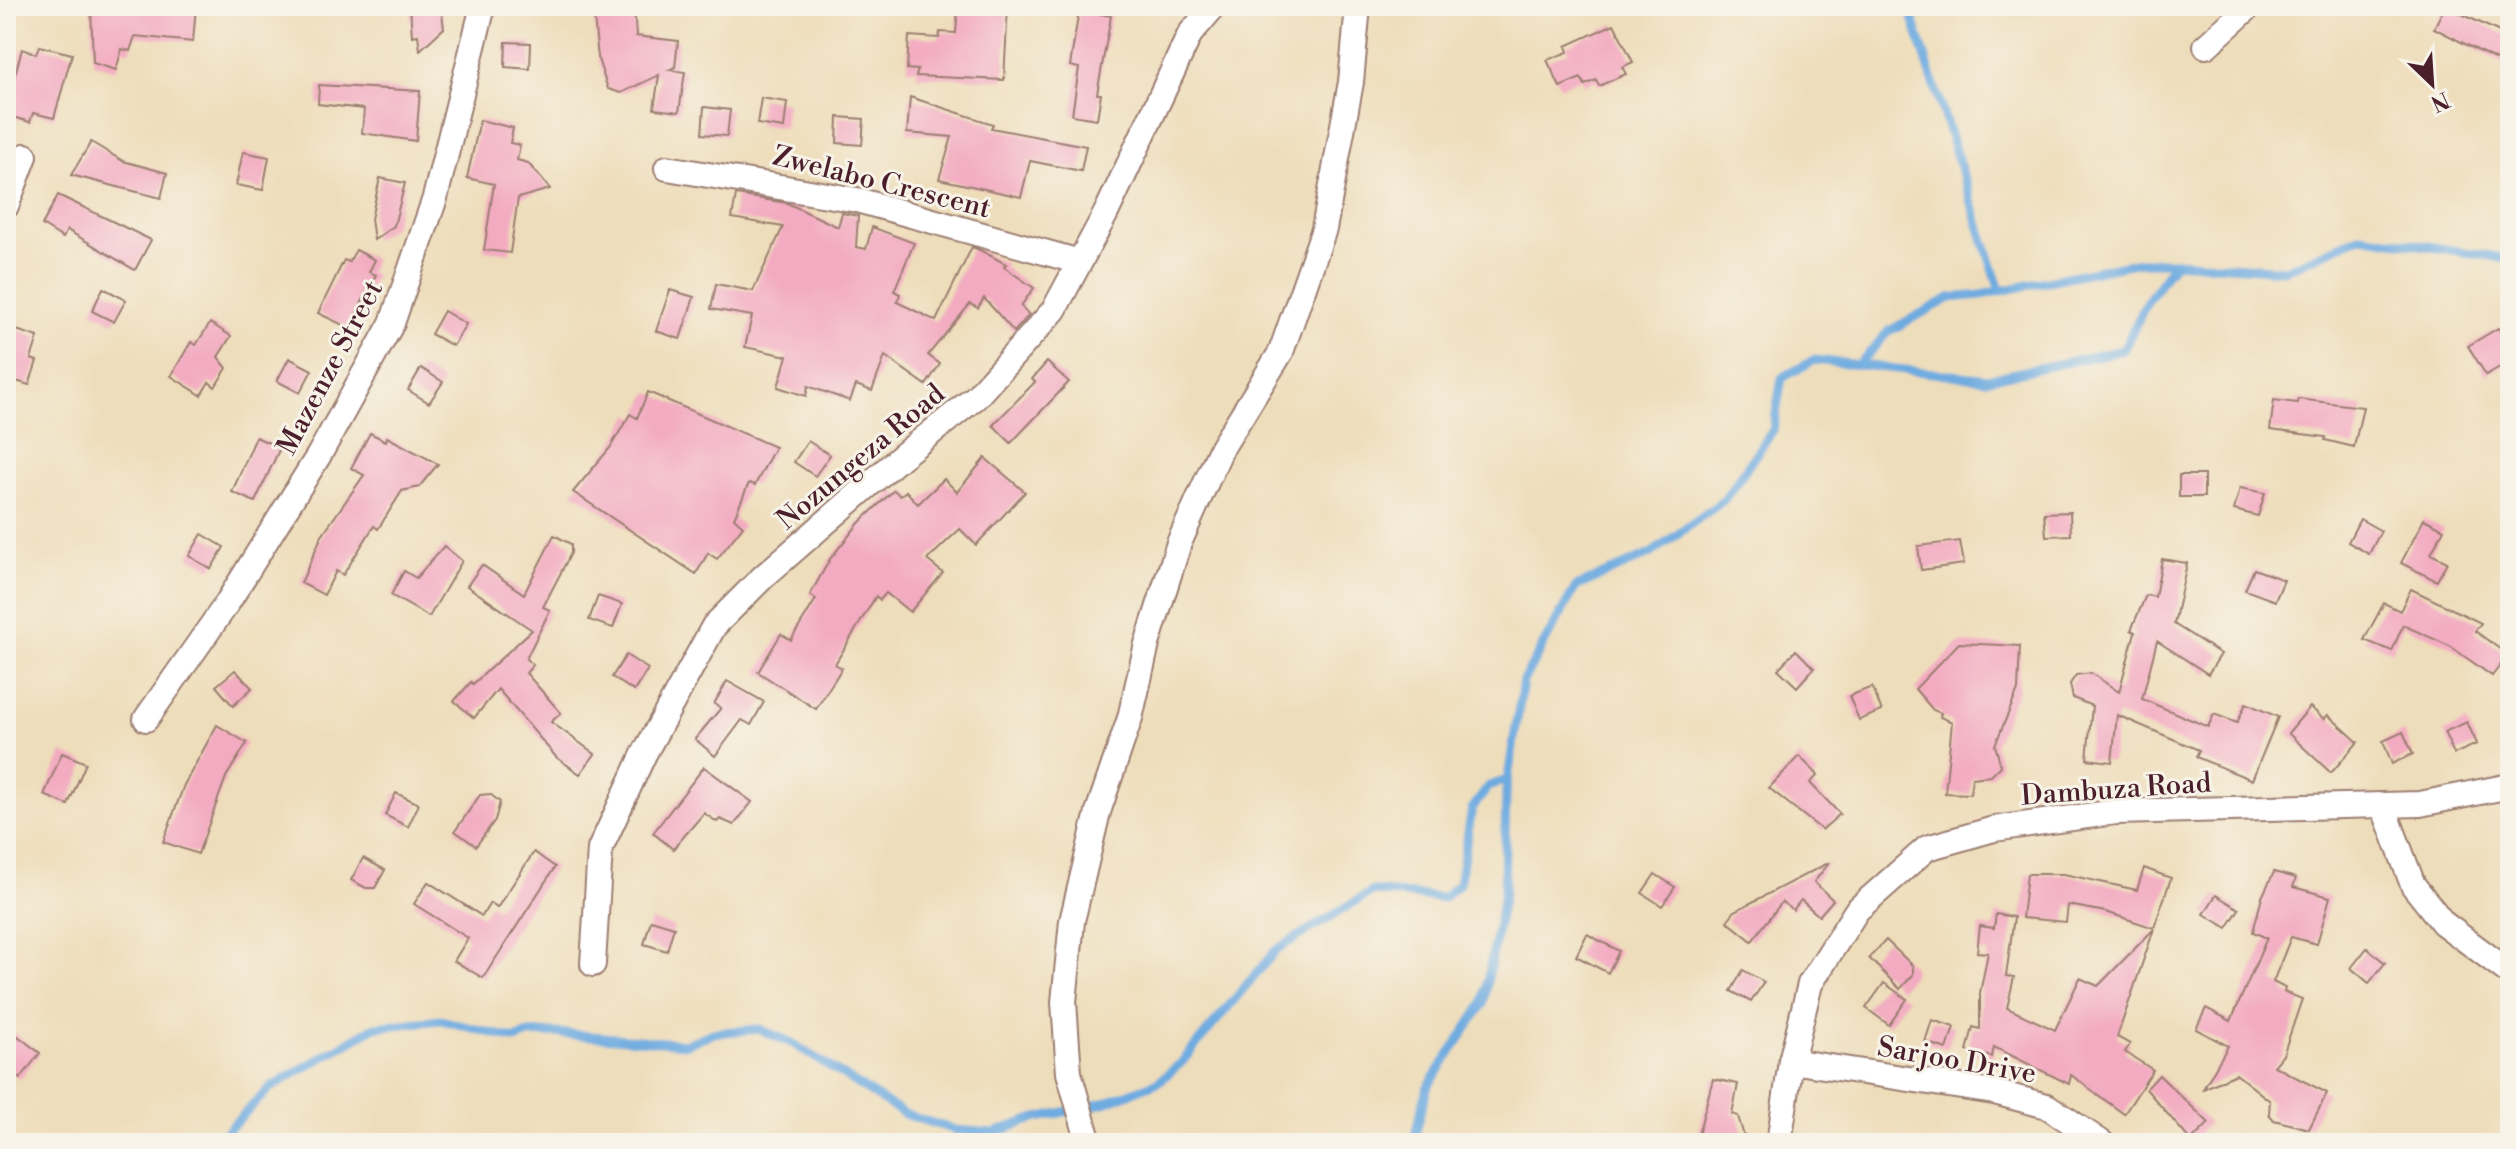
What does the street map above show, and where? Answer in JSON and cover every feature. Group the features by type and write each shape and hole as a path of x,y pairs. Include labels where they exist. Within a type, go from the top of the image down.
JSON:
{"street":[{"name":"Mazenze Street","path":"146,719 226,605 319,455 392,323 435,198 483,6"},
{"name":"Nozungeza Road","path":"593,964 600,849 644,754 714,626 763,577 902,456 976,397 1054,310 1190,34 1214,6"},
{"path":"1089,1141 1069,1073 1064,1002 1072,921 1098,812 1130,718 1147,644 1179,543 1221,449 1281,352 1324,229 1351,82 1358,6"},
{"path":"2206,46 2250,6"},
{"path":"6,206 25,156"},
{"name":"Zwelabo Crescent","path":"667,168 857,200 1080,262"},
{"name":"Dambuza Road","path":"1779,1143 1791,1061 1810,984 1857,910 1927,848 1994,829 2116,812 2420,804 2510,786"},
{"path":"2383,806 2413,885 2443,923 2510,973"},
{"name":"Sarjoo Drive","path":"1791,1061 1994,1092 2047,1106 2102,1143"}],"building":[{"path":"91,6 196,6 193,42 135,36 130,51 122,49 116,70 93,63"},
{"path":"410,6 441,6 444,28 420,50 418,35 412,36"},
{"path":"593,6 634,6 636,36 678,41 675,67 669,70 685,72 679,112 654,109 659,75 621,93 608,89 598,59"},
{"path":"958,6 1008,6 1004,80 916,76 918,70 907,69 909,36 939,38 940,32 956,33"},
{"path":"2445,6 2510,37 2510,67 2434,28"},
{"path":"1079,10 1111,16 1097,94 1101,94 1097,119 1072,115 1079,68 1070,66"},
{"path":"1614,24 1633,62 1622,67 1626,74 1599,86 1596,80 1585,85 1581,78 1560,87 1547,60 1568,52 1566,46"},
{"path":"506,42 531,43 530,69 505,67"},
{"path":"39,46 72,54 54,118 33,113 30,122 9,116 14,94 10,93 22,49 36,54"},
{"path":"319,85 420,91 416,141 362,133 364,109 318,104"},
{"path":"910,97 993,124 991,128 1086,146 1081,171 1030,161 1021,197 939,179 952,137 907,133"},
{"path":"761,98 787,102 784,128 757,124"},
{"path":"704,107 730,110 727,136 702,134"},
{"path":"838,117 864,119 862,145 837,143"},
{"path":"480,120 513,128 510,143 520,145 517,160 528,163 550,189 518,198 510,253 484,250 494,184 467,178"},
{"path":"91,142 123,161 167,173 161,198 71,175"},
{"path":"243,152 269,157 263,190 236,185"},
{"path":"380,178 405,183 394,226 374,240 371,219"},
{"path":"58,195 151,240 135,270 67,230 63,238 42,225"},
{"path":"736,195 787,203 838,227 842,213 858,216 856,247 866,249 872,227 914,243 894,291 900,294 897,302 936,321 972,247 980,250 1006,264 1004,267 1034,288 1021,306 1029,315 1014,332 984,298 978,308 970,304 928,355 940,364 926,385 885,356 872,391 856,385 850,401 808,386 806,396 778,387 787,356 745,347 752,316 711,309 716,284 753,291 783,227 732,218"},
{"path":"356,250 375,260 369,272 376,275 349,328 318,313 344,260 349,262"},
{"path":"103,288 126,300 114,322 92,311"},
{"path":"670,290 694,297 680,339 656,331"},
{"path":"444,311 466,324 453,346 431,334"},
{"path":"210,323 231,336 218,357 227,368 215,387 209,382 201,395 171,376 191,342 196,345"},
{"path":"2498,328 2510,347 2510,361 2486,375 2468,346"},
{"path":"13,329 38,337 31,359 37,361 29,385 6,378 6,352"},
{"path":"289,358 312,370 300,393 277,381"},
{"path":"1047,362 1069,382 1011,443 993,425 1035,382 1032,379"},
{"path":"421,368 443,382 429,403 408,390"},
{"path":"648,392 775,447 755,485 749,483 734,518 743,526 717,559 708,553 696,574 573,492 610,448 630,414 637,418"},
{"path":"2298,399 2363,407 2354,447 2325,440 2326,437 2270,430 2274,400 2297,403"},
{"path":"370,433 386,441 387,437 438,464 419,487 402,491 378,529 374,526 343,575 336,571 324,595 301,583 322,535 364,475 351,468"},
{"path":"256,437 280,448 255,502 232,492"},
{"path":"808,441 830,455 815,476 794,462"},
{"path":"985,458 1025,492 976,545 960,529 927,560 943,573 910,612 886,593 880,600 876,596 835,664 842,668 816,709 758,672 781,634 791,640 816,599 810,595 830,559 859,523 894,490 900,496 906,491 918,504 944,479 957,492"},
{"path":"2179,475 2204,475 2204,497 2179,497"},
{"path":"2240,488 2265,493 2258,516 2234,510"},
{"path":"2070,512 2071,535 2046,536 2044,513"},
{"path":"2360,519 2381,531 2369,554 2348,542"},
{"path":"2424,519 2444,529 2431,554 2447,562 2437,581 2401,563"},
{"path":"202,534 224,547 211,569 189,556"},
{"path":"554,535 571,544 571,553 543,607 550,610 526,659 533,665 526,673 561,713 551,722 595,754 580,774 556,757 498,689 474,718 454,701 471,682 473,684 532,630 467,586 482,565 524,594"},
{"path":"1960,541 1964,564 1921,570 1918,546"},
{"path":"444,546 462,561 429,617 391,595 404,571 416,578"},
{"path":"2162,559 2187,563 2174,624 2221,654 2208,674 2157,641 2142,699 2208,727 2214,714 2237,723 2246,703 2278,717 2252,780 2196,757 2199,750 2117,715 2112,762 2087,759 2092,706 2073,698 2070,684 2076,675 2091,673 2119,692 2135,632 2131,630 2146,595 2155,597"},
{"path":"2254,569 2284,580 2275,601 2245,590"},
{"path":"2411,589 2481,623 2475,631 2508,655 2492,676 2450,646 2403,625 2392,651 2364,640 2384,603 2400,611"},
{"path":"598,596 622,604 613,628 589,620"},
{"path":"1959,643 2020,646 2018,690 1995,745 2001,766 1991,776 1972,778 1970,794 1945,793 1952,722 1940,717 1941,713 1933,710 1915,689"},
{"path":"1796,650 1814,668 1797,687 1778,669"},
{"path":"626,655 648,669 634,691 612,677"},
{"path":"235,670 252,688 233,706 216,686"},
{"path":"727,681 764,702 751,725 742,720 715,756 695,739 721,708 714,704"},
{"path":"1872,687 1882,711 1859,720 1849,696"},
{"path":"2310,707 2324,719 2328,715 2358,742 2331,773 2288,733"},
{"path":"2467,722 2477,744 2454,754 2444,732"},
{"path":"217,725 247,743 226,777 198,854 163,842 184,785"},
{"path":"2403,732 2413,754 2392,764 2383,741"},
{"path":"62,753 86,763 68,805 44,795"},
{"path":"1799,756 1818,775 1810,783 1840,814 1822,830 1769,788"},
{"path":"704,767 752,802 734,825 720,819 717,822 704,813 673,849 653,833"},
{"path":"396,793 419,804 408,827 385,815"},
{"path":"490,794 500,802 495,820 476,846 455,831 480,795"},
{"path":"534,852 555,867 483,978 454,961 468,938 414,904 428,882 482,916 490,903 497,908"},
{"path":"363,858 385,870 375,888 366,888 351,880"},
{"path":"1830,862 1814,882 1833,900 1819,916 1801,900 1793,910 1782,902 1752,941 1727,921 1735,911"},
{"path":"2144,868 2171,878 2154,928 2106,912 2068,905 2066,922 2022,918 2027,874 2064,874 2137,890"},
{"path":"2274,872 2296,878 2293,887 2330,897 2317,944 2291,937 2273,982 2285,988 2284,992 2302,999 2283,1055 2274,1066 2327,1093 2309,1129 2274,1120 2269,1114 2270,1101 2236,1074 2203,1089 2228,1046 2196,1029 2206,1008 2231,1021 2267,938 2253,932 2262,897"},
{"path":"1655,874 1675,887 1662,906 1642,893"},
{"path":"2216,895 2239,909 2227,928 2204,914"},
{"path":"1996,914 2014,917 2006,976 2014,977 2007,1008 2055,1030 2080,978 2098,986 2154,929 2117,1037 2130,1044 2125,1052 2153,1070 2124,1114 2071,1075 2069,1084 1994,1047 1992,1057 1967,1051 1973,1027 1980,1029 1980,993 1988,953 1977,952 1980,926 1994,928"},
{"path":"651,920 674,927 667,951 644,944"},
{"path":"1587,934 1619,951 1608,973 1576,956"},
{"path":"1886,940 1913,966 1913,975 1900,989 1869,958"},
{"path":"2367,948 2385,963 2369,983 2351,968"},
{"path":"1743,970 1764,982 1751,1002 1731,991"},
{"path":"1884,983 1907,999 1889,1025 1866,1008"},
{"path":"1932,1020 1954,1027 1947,1049 1925,1042"},
{"path":"6,1027 40,1053 20,1079 6,1069"},
{"path":"2159,1075 2209,1123 2191,1141 2146,1089"},
{"path":"1713,1079 1738,1084 1732,1114 1738,1116 1746,1143 1722,1143 1698,1135"}],"waterway":[{"path":"1909,6 2000,291"},
{"path":"1413,1143 1427,1088 1483,1004 1504,893 1506,791 1523,681 1576,587 1652,553 1724,500 1773,430 1782,378 1814,360 1988,379 2123,350 2148,300 2175,262 2285,270 2361,236 2510,259"},
{"path":"1858,365 1889,331 1950,298 1981,295 2139,262 2175,262"},
{"path":"215,1143 271,1087 375,1027 441,1020 515,1039 529,1034 555,1033 686,1044 713,1033 759,1029 792,1043 904,1114 955,1130 994,1133 1033,1119 1104,1103 1158,1082 1181,1063 1276,950 1373,891 1443,898 1459,884 1472,809 1489,786 1507,780"}]}
